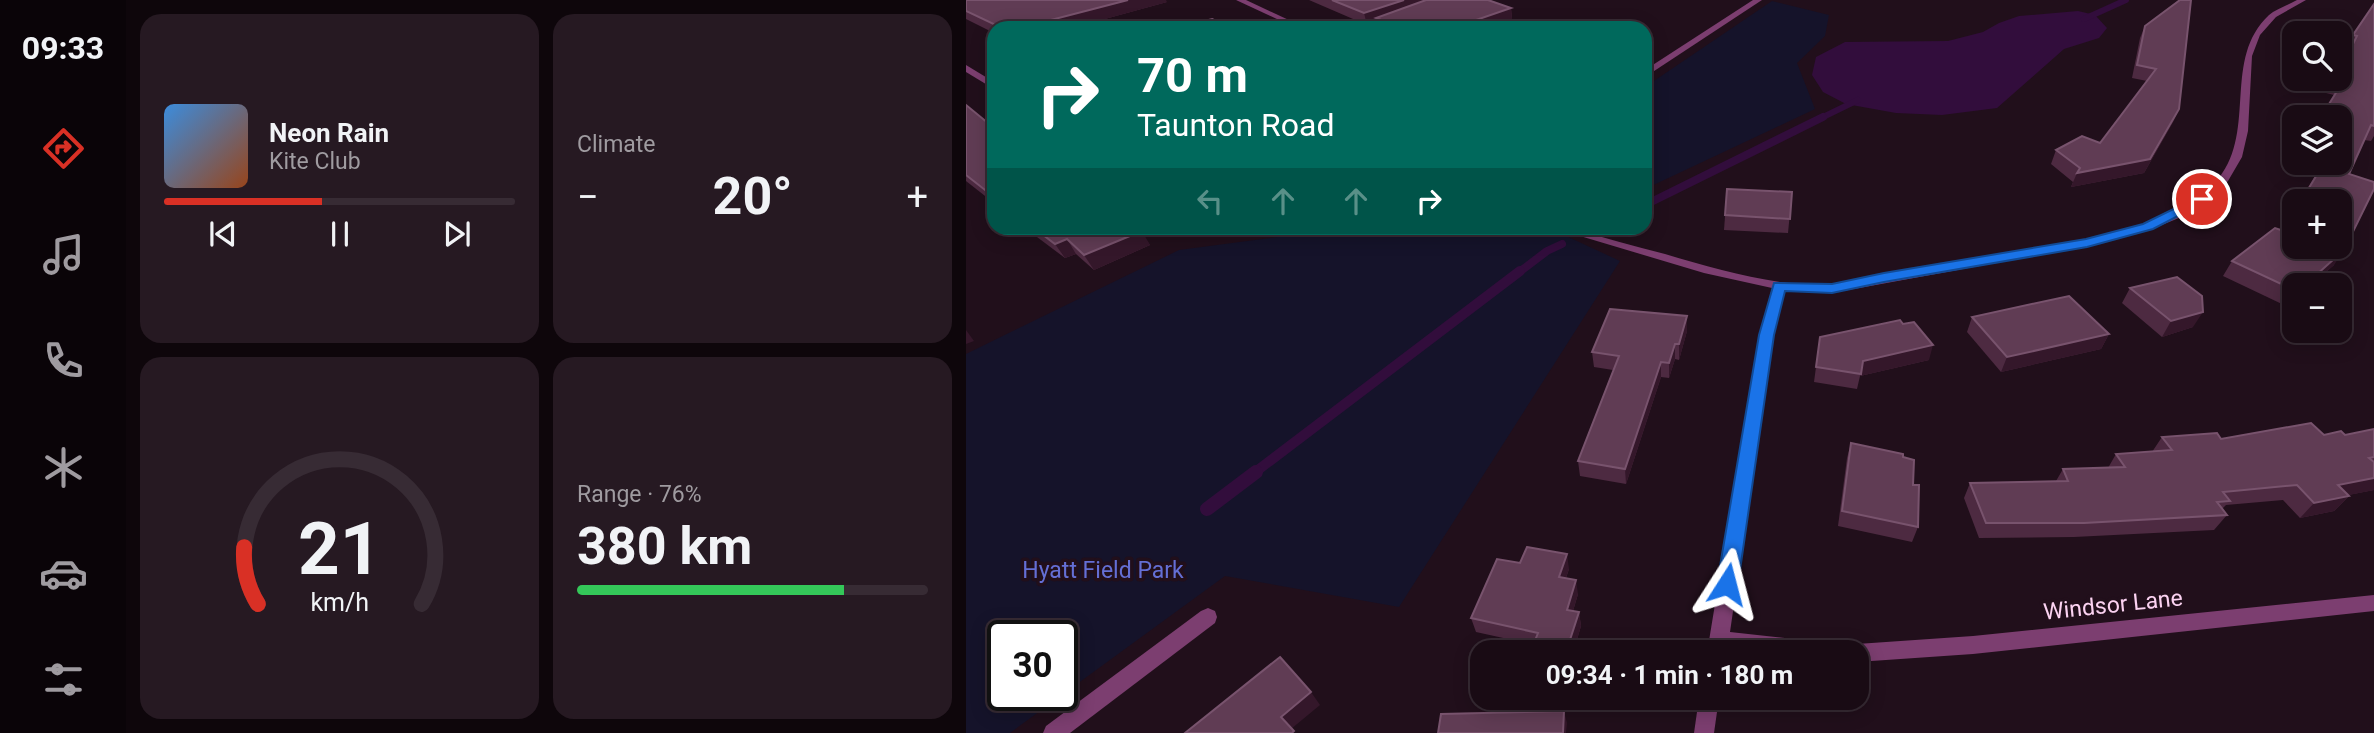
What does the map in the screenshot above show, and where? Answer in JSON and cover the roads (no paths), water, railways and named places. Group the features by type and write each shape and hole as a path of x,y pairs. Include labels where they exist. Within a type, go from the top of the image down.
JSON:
{"street":[{"path":"1240,0 1286,21"},
{"path":"1652,69 1758,0"},
{"path":"1588,235 1706,269 1779,286 1832,289 1884,277 2087,243 2134,232 2183,211 2223,181 2238,155 2245,120 2247,56 2258,28 2267,17 2302,0"},
{"path":"1390,21 1398,18"},
{"path":"966,68 987,82"},
{"path":"1719,640 1766,335 1779,286"},
{"name":"Windsor Lane","path":"1869,652 1973,645 2374,603"},
{"path":"1053,733 1208,617"},
{"path":"1704,733 1707,710"}],"waterway":[{"path":"2084,19 2126,0"},
{"path":"1819,119 1858,100"},
{"path":"1652,202 1823,117"},
{"path":"1518,273 1547,251 1562,244"},
{"path":"1254,473 1520,271"},
{"path":"1207,509 1256,472"}],"park label":[{"name":"Hyatt Field Park","path":"1103,570"}]}
